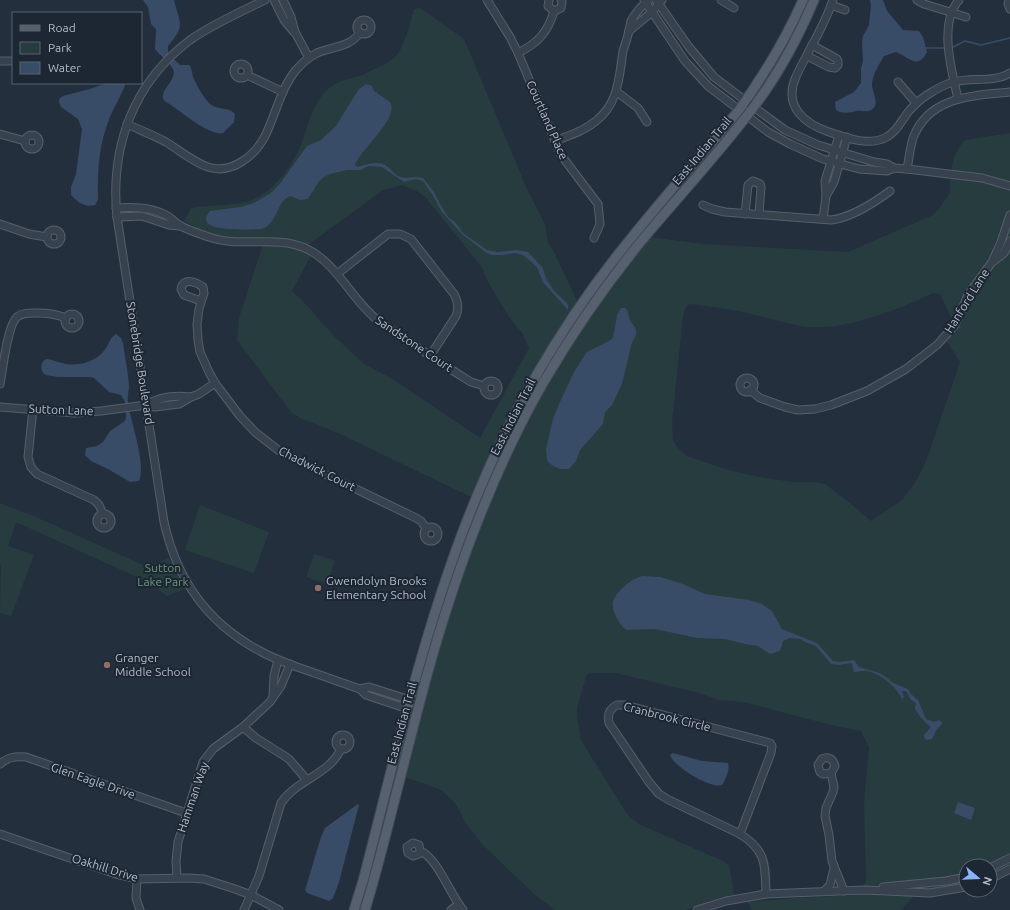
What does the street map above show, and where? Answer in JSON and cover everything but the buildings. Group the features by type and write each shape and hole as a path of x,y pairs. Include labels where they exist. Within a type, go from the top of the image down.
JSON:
{"main road":[{"name":"East Indian Trail","path":"354,910 431,626 461,538 494,457 530,386 568,324 606,270 637,230 746,101 771,64 803,0"},
{"name":"East Indian Trail","path":"365,910 442,622 473,534 502,464 536,395 578,328 615,274 754,107 787,55 814,0"}],"street":[{"name":"Stonebridge Boulevard","path":"265,0 190,40 165,63 141,94 127,124 118,155 116,176 117,217 164,522 172,552 187,584 201,604 231,632 249,645 278,660 360,689 369,687 419,708"},
{"path":"274,0 284,20 295,32"},
{"path":"283,0 291,17 295,32 309,58"},
{"name":"Courtland Place","path":"487,0 507,31 518,53 564,160 598,204 600,224 594,238"},
{"path":"549,0 548,6 554,11"},
{"path":"518,53 532,46 538,41 550,22 554,11 561,8 561,0"},
{"path":"720,0 734,8"},
{"path":"917,0 924,4 966,17"},
{"path":"958,99 948,43 951,12 959,0"},
{"path":"1010,0 1008,4 1010,10"},
{"path":"555,141 577,132 597,120 609,106 617,92 624,45 632,19 646,1 691,68 708,86 778,138 815,156 859,169 887,171 894,168"},
{"path":"629,31 652,12 659,1 689,47 714,77 785,130 818,146 887,164 894,168 982,178 1010,186"},
{"path":"845,10 832,2 794,80 792,93 796,110 807,122 821,129 838,135 868,142 880,140 887,137 897,129 916,103 930,93 954,82 998,77 1010,72"},
{"path":"127,124 155,136 207,166 216,169 227,168 240,163 257,149 267,132 283,92 293,74 309,58 351,42 360,32"},
{"path":"807,56 829,68 834,68 838,65 837,59 812,45"},
{"path":"0,62 12,60"},
{"path":"247,75 283,92"},
{"path":"898,82 916,103"},
{"path":"617,92 638,108 648,122"},
{"path":"907,169 913,140 922,123 936,109 958,99 1010,92"},
{"path":"0,134 25,141"},
{"path":"823,219 826,196 825,181 838,135"},
{"path":"826,196 834,182 847,137"},
{"path":"745,214 748,185 752,181 760,184 761,187 759,214"},
{"path":"703,205 718,211 834,220 875,203 890,191"},
{"name":"Sandstone Court","path":"116,208 134,207 149,209 166,215 180,226"},
{"name":"Sandstone Court","path":"117,217 142,216 169,225 180,226 221,240 239,243 278,242 299,246 310,250 323,259 372,316 471,382 484,386"},
{"name":"Hanford Lane","path":"750,390 760,398 785,408 807,410 822,408 885,382 916,362 936,346 952,329 968,295 992,262 1010,216"},
{"path":"0,224 29,234 47,237"},
{"path":"337,274 388,234 400,234 411,239 454,294 457,300 458,309 456,316 430,356"},
{"name":"Hanford Lane","path":"992,262 1004,253 1010,242"},
{"name":"Chadwick Court","path":"201,301 197,324 199,346 203,360 215,384 255,432 278,450 416,518 421,521 426,528"},
{"path":"0,384 10,327 18,317 28,313 50,313 66,318"},
{"name":"Sutton Lane","path":"0,407 75,413 133,407 146,405 154,400 178,396 191,397 215,384"},
{"path":"33,409 28,453 31,467 37,474 94,500 99,505 103,514"},
{"path":"273,697 274,676 278,660"},
{"name":"Hamman Way","path":"177,878 176,851 178,842 201,766 205,758 213,749 243,727 270,702 281,686 290,664"},
{"name":"Cranbrook Circle","path":"740,834 771,753 772,746 770,743 625,705 617,705 613,707 608,714 609,723 654,789 669,800 740,834 750,840 760,852 765,868 766,894"},
{"path":"243,727 256,738 289,759 307,780"},
{"path":"244,910 259,876 281,803 289,793 334,762 341,749"},
{"name":"Glen Eagle Drive","path":"0,764 10,757 26,757 186,813"},
{"path":"831,773 833,780 833,792 826,808 825,816 834,868 844,891"},
{"name":"Oakhill Drive","path":"0,834 137,880 177,878 204,879 251,895 279,910"},
{"path":"420,851 427,855 439,870 461,907 451,910"},
{"path":"998,864 1010,858"},
{"path":"824,892 830,885 834,868"},
{"path":"998,874 1010,869"},
{"path":"871,891 876,888 958,879"},
{"path":"137,880 136,898 140,910"},
{"path":"697,910 709,908 744,897 766,894 844,891 930,893 958,888"}],"green space":[{"path":"806,0 810,0 798,28 774,69"},
{"path":"420,8 464,39 527,189 545,224 548,243 553,250 578,303 473,498 338,433 300,418 292,413 237,340 239,318 265,238 233,238 223,236 204,231 184,221 191,208 235,204 249,201 258,197 275,184 295,158 312,113 322,95 334,84 362,75 395,57 402,47 414,9","holes":["402,185 417,191 425,197 481,266 487,280 509,317 523,334 529,348 480,438 391,378 364,364 335,337 292,291 315,248 308,245 383,190"]},
{"path":"1010,133 1010,875 998,880 998,858 958,858 958,892 914,896 901,910 752,910 747,902 859,895 866,881 864,803 869,748 861,731 831,725 743,702 719,700 702,694 625,675 615,673 592,673 588,674 586,677 577,708 581,740 625,811 639,824 729,865 734,894 712,900 686,910 555,910 534,894 483,845 465,823 454,802 441,790 404,777 438,650 467,562 488,505 520,432 562,357 609,289 649,237 703,244 848,252 933,215 943,204 949,194 951,168 956,153 965,140","holes":["933,293 940,294 953,321 943,335 960,362 924,466 915,483 902,500 871,521 825,484 816,482 794,482 759,477 725,469 687,456 678,448 673,440 672,422 683,316 687,305 691,304 734,310 804,327 820,327 836,326 870,318 904,306"]},
{"path":"717,143 693,175 646,231 520,421 418,694 416,695 415,693 427,648 469,524 507,437 556,348 616,262"},
{"name":"Sutton Lake Park","path":"0,503 36,517 148,567 169,558 185,589 167,596 152,584 16,522 8,546 34,555 11,616 0,613"},
{"path":"200,505 269,532 254,573 185,550"},
{"path":"314,554 335,561 327,584 306,577"},
{"path":"368,690 400,700 401,703 367,692"},
{"path":"409,718 396,783 361,910 358,910"}],"water":[{"path":"143,0 174,0 180,24 174,39 168,46 168,54 180,65 189,65 198,88 210,104 230,110 235,114 234,122 223,133 210,131 202,127 163,99 164,91 172,80 174,73 169,63 155,49 156,29 151,24 148,7"},
{"path":"870,0 883,0 887,11 903,30 919,31 923,37 927,52 920,61 912,61 896,52 884,56 872,81 872,88 876,102 874,108 868,111 843,113 836,110 835,102 854,92 861,83 861,68 863,61 862,42 863,36 869,25"},
{"path":"104,84 124,84 125,86 112,113 103,137 98,168 98,200 95,205 88,206 80,203 71,195 71,187 76,174 82,129 78,119 61,107 59,99 63,96"},
{"path":"366,84 372,86 374,91 390,102 392,109 385,125 355,165 358,167 377,163 385,165 401,177 423,178 434,192 448,217 456,223 463,233 487,250 497,252 516,250 528,252 542,267 546,279 554,291 566,302 568,305 568,310 543,282 537,267 523,255 515,253 492,255 487,253 463,235 442,212 423,181 416,179 404,182 382,167 368,166 361,170 347,170 324,177 319,181 308,199 300,200 290,196 285,199 271,223 267,227 261,229 224,229 208,224 206,218 210,211 241,207 254,203 271,193 279,185 307,146 321,140 336,126 359,89"},
{"path":"621,308 625,308 627,310 636,331 622,384 612,405 605,412 603,424 580,450 576,461 569,469 560,469 547,461 546,449 553,419 574,372 587,352 613,338 617,315"},
{"path":"116,334 121,338 123,343 129,386 129,410 140,454 141,474 139,481 130,482 91,461 85,455 86,448 97,446 103,442 110,431 125,421 125,402 121,395 109,392 94,378 58,377 46,375 43,373 42,369 42,363 46,359 73,365 94,359 103,352 112,337"},
{"path":"643,576 660,577 683,584 705,594 749,600 762,604 772,611 782,629 817,643 833,661 840,662 854,660 859,667 879,673 893,683 908,689 918,700 926,719 934,722 939,720 942,724 937,729 932,739 925,739 924,735 931,727 918,714 915,709 916,703 911,700 906,691 902,691 904,697 902,699 888,681 878,675 865,671 854,672 852,664 850,663 839,665 831,664 816,646 801,639 790,638 783,641 780,651 770,654 758,646 725,639 697,638 655,629 626,630 616,618 613,609 613,602 621,589 634,579"},
{"path":"673,753 702,761 728,763 725,780 722,785 717,785 710,784 693,776 673,760 670,755"},
{"path":"958,802 975,808 971,820 954,813"},
{"path":"358,804 359,805 339,882 333,898 329,901 307,893 305,890 325,828"}],"waterway":[{"path":"953,47 965,41 981,45 1010,38"},
{"path":"926,48 944,48"}],"place":[{"name":"Gwendolyn Brooks Elementary School","path":"318,588"},
{"name":"Granger Middle School","path":"107,665"}]}
